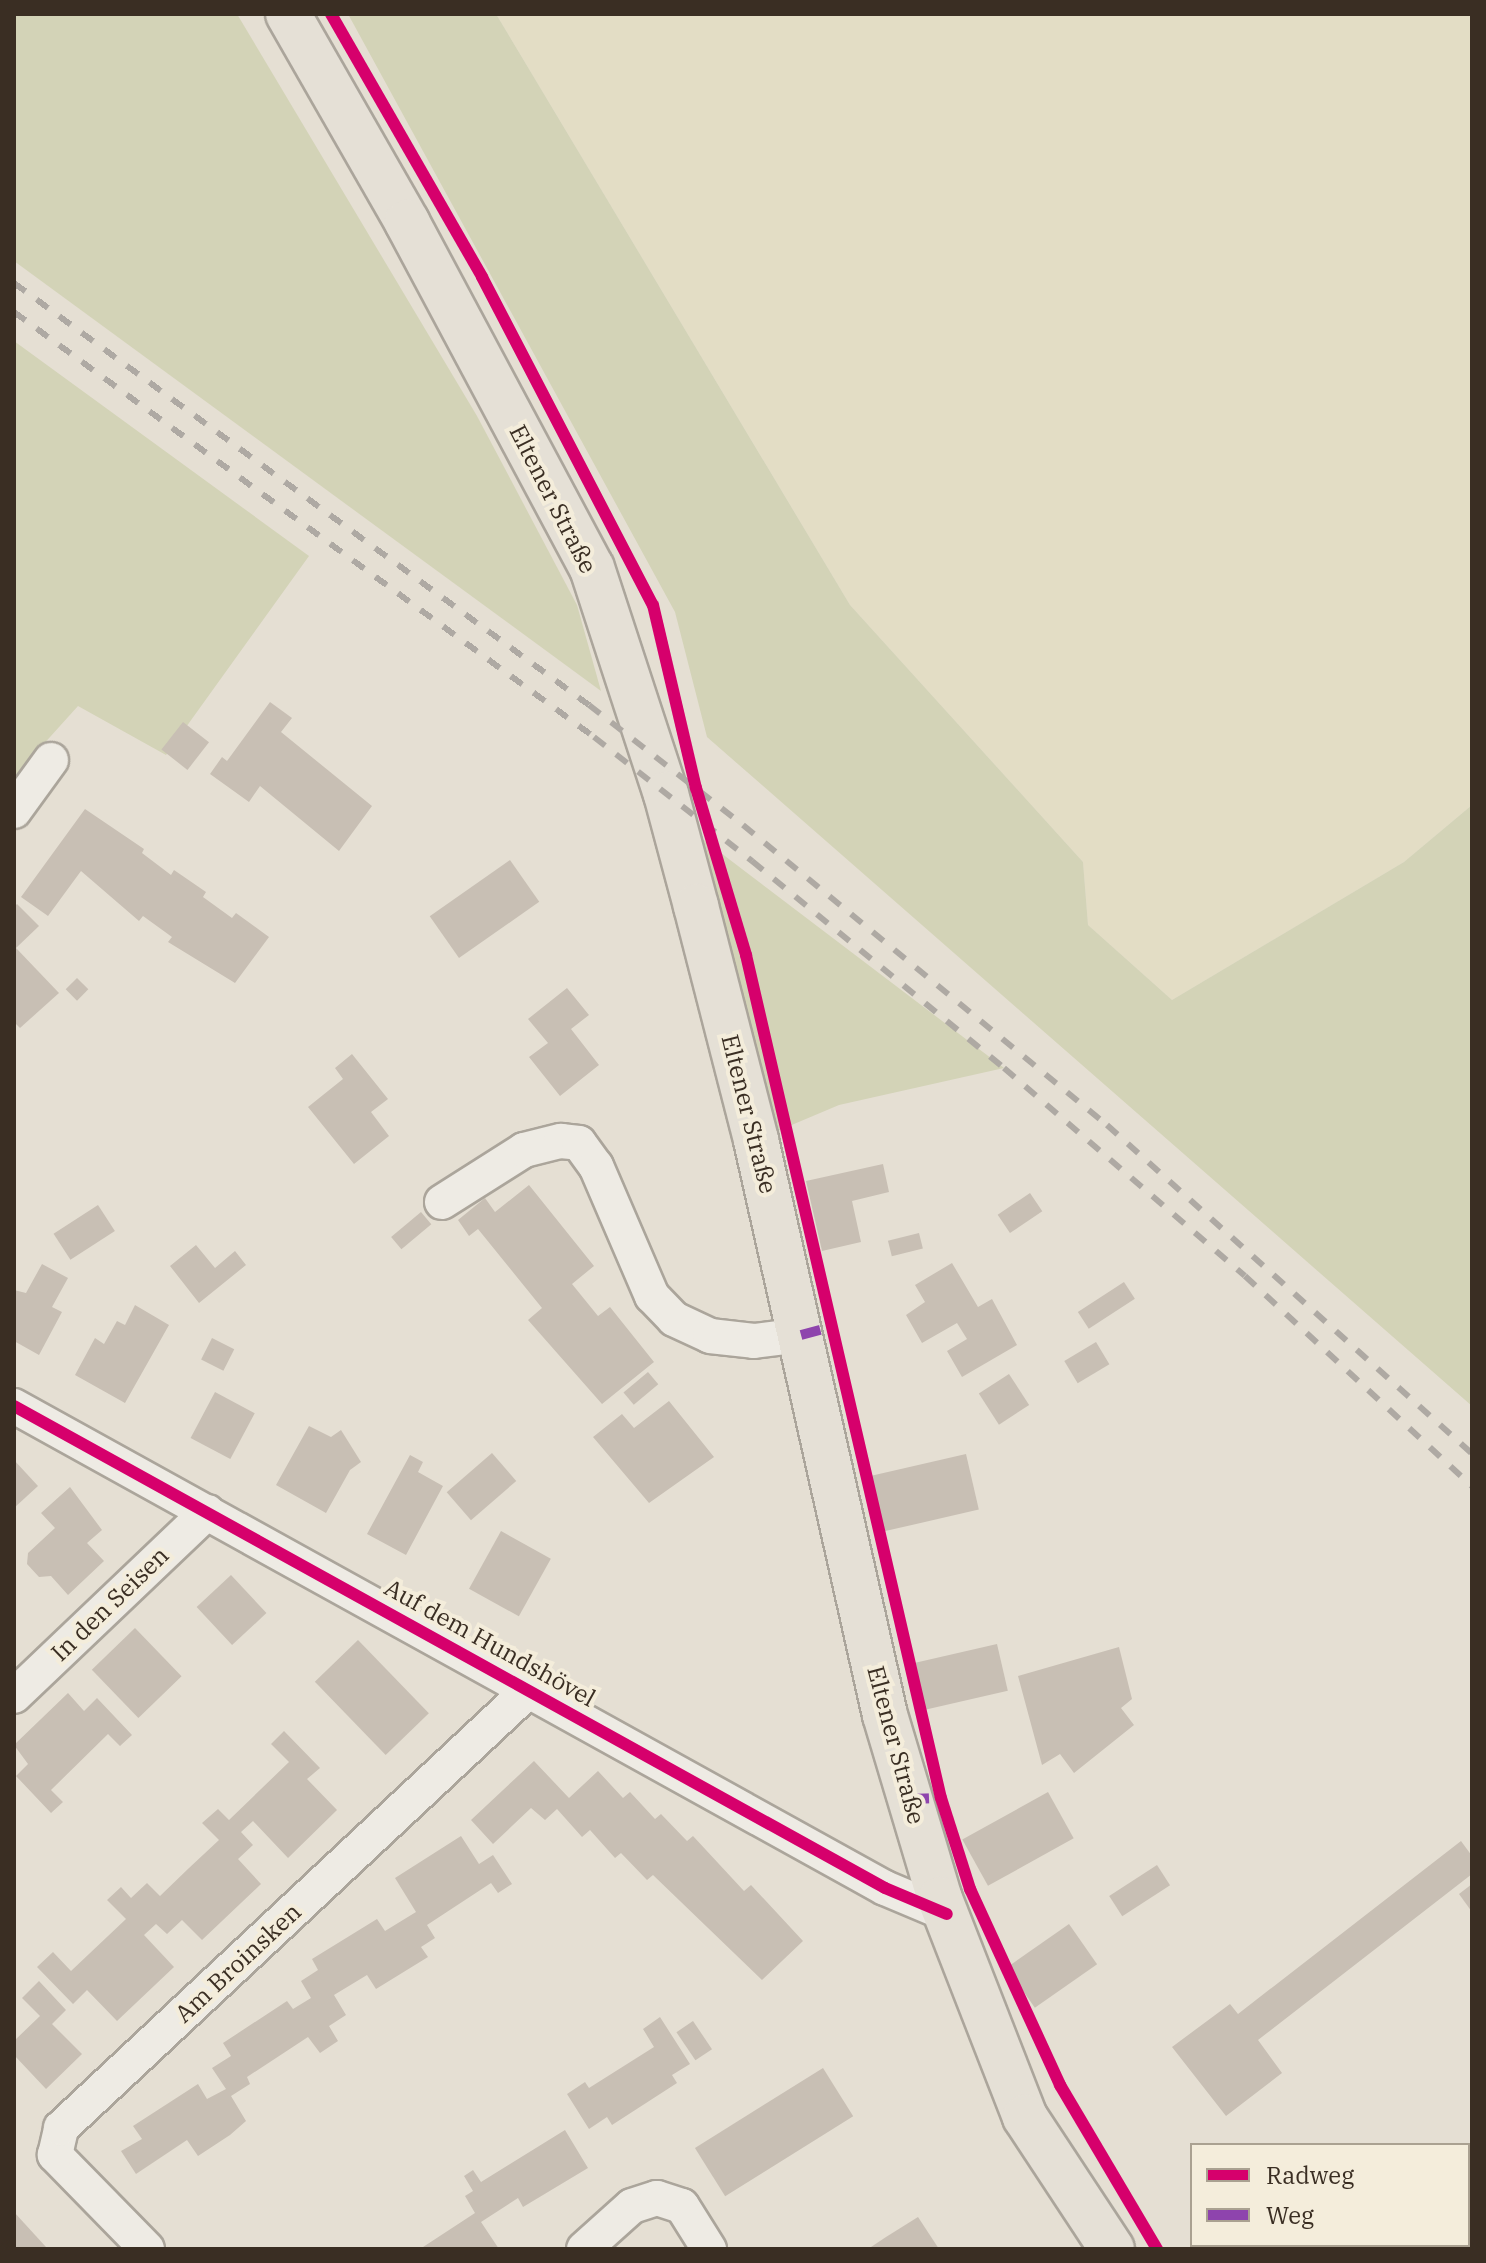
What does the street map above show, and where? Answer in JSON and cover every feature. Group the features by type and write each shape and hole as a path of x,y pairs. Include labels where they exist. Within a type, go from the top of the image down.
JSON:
{"main road":[{"name":"Eltener Straße","path":"302,19 592,568 658,769 696,906 801,1335 885,1715 947,1914 1025,2117 1112,2249"}],"street":[{"path":"14,811 51,760"},
{"path":"442,1202 524,1150 561,1141 579,1143 596,1166 652,1296 674,1319 710,1336 754,1341 801,1335"},
{"name":"Auf dem Hundshövel","path":"14,1406 885,1888 947,1914"},
{"name":"In den Seisen","path":"14,1696 207,1512"},
{"name":"Am Broinsken","path":"147,2249 55,2155 61,2128 529,1690"},
{"path":"584,2249 632,2206 657,2198 682,2206 709,2249"}],"shaded area":[{"path":"496,14 1472,14 1472,805 1404,862 1172,1000 1088,925 1083,862 850,605"}],"green space":[{"path":"14,14 237,14 477,416 577,605 601,691 14,261"},
{"path":"348,14 496,14 850,605 1083,862 1088,925 1172,1000 1404,862 1472,805 1472,1406 707,737 675,612"},
{"path":"14,341 309,556 166,755 78,706 14,777"},
{"path":"671,815 1004,1068 839,1105 756,1140"}],"building":[{"path":"270,702 292,718 281,732 372,806 339,851 260,786 249,802 210,774 222,757 227,761"},
{"path":"183,722 209,742 187,770 161,750"},
{"path":"85,809 144,849 142,853 171,875 174,870 206,892 203,897 232,918 236,913 269,937 235,983 168,942 172,937 143,916 139,921 81,871 48,916 21,897"},
{"path":"510,860 539,902 459,958 430,916"},
{"path":"17,904 39,926 16,948 14,907"},
{"path":"16,948 59,993 20,1028 14,1022"},
{"path":"77,978 88,989 77,1001 66,989"},
{"path":"567,988 589,1015 571,1029 599,1065 560,1096 529,1057 548,1043 528,1019"},
{"path":"352,1054 388,1099 371,1112 389,1136 354,1164 308,1107 343,1079 335,1068"},
{"path":"883,1164 889,1192 852,1201 861,1242 822,1251 806,1181"},
{"path":"529,1185 594,1266 572,1284 598,1316 610,1307 654,1362 602,1404 528,1320 542,1308 478,1229 469,1236 458,1220 485,1198 495,1212"},
{"path":"1030,1193 1042,1211 1010,1233 998,1215"},
{"path":"98,1205 115,1231 70,1260 54,1234"},
{"path":"421,1212 431,1224 401,1249 391,1237"},
{"path":"919,1233 923,1249 892,1256 888,1241"},
{"path":"196,1245 215,1268 235,1251 246,1265 199,1303 170,1266"},
{"path":"952,1263 978,1307 992,1299 1017,1345 962,1377 947,1351 967,1339 957,1323 922,1343 906,1315 925,1302 915,1285"},
{"path":"42,1264 68,1278 52,1307 62,1312 39,1355 14,1341 14,1290 26,1293"},
{"path":"1124,1282 1135,1299 1089,1329 1078,1312"},
{"path":"135,1305 169,1325 125,1403 75,1375 95,1338 104,1344 117,1321 125,1325"},
{"path":"212,1338 234,1349 223,1371 201,1359"},
{"path":"1096,1342 1109,1364 1078,1383 1064,1361"},
{"path":"648,1372 658,1384 634,1405 623,1393"},
{"path":"1009,1374 1029,1405 999,1425 979,1394"},
{"path":"215,1392 255,1413 230,1459 191,1438"},
{"path":"669,1401 714,1457 649,1503 593,1437 622,1414 634,1428"},
{"path":"309,1426 331,1437 341,1430 361,1462 350,1470 326,1513 276,1485"},
{"path":"492,1453 516,1481 471,1520 447,1492"},
{"path":"966,1454 979,1510 884,1531 871,1476"},
{"path":"410,1455 423,1462 418,1472 443,1486 406,1555 367,1534"},
{"path":"14,1460 38,1486 14,1508"},
{"path":"70,1487 102,1530 87,1543 104,1561 68,1595 51,1576 39,1577 27,1564 28,1553 55,1528 41,1513"},
{"path":"501,1531 551,1559 519,1616 469,1589"},
{"path":"231,1575 266,1613 232,1645 197,1607"},
{"path":"135,1628 182,1676 138,1718 92,1670"},
{"path":"358,1640 429,1713 386,1755 315,1682"},
{"path":"997,1644 1008,1691 924,1710 913,1663"},
{"path":"1119,1647 1132,1699 1121,1708 1134,1725 1074,1773 1060,1754 1042,1765 1018,1676"},
{"path":"68,1693 84,1711 97,1698 132,1735 120,1746 108,1734 51,1790 63,1802 51,1813 16,1776 28,1764 14,1745"},
{"path":"284,1731 320,1768 307,1779 337,1810 288,1858 253,1821 241,1832 253,1845 238,1859 261,1884 202,1940 182,1920 167,1934 156,1924 144,1935 174,1967 117,2021 87,1990 73,2004 37,1967 53,1952 71,1971 126,1919 107,1900 121,1887 131,1898 147,1883 160,1896 219,1840 202,1823 218,1809 229,1820 289,1762 271,1744"},
{"path":"534,1761 569,1798 598,1771 623,1798 630,1792 655,1819 661,1814 687,1841 693,1836 744,1891 751,1885 803,1941 762,1980 653,1875 647,1880 621,1853 615,1858 590,1830 582,1837 557,1809 545,1820 531,1808 493,1844 471,1820"},
{"path":"1048,1792 1074,1838 988,1886 962,1840"},
{"path":"461,1836 479,1864 493,1855 512,1884 498,1893 491,1883 427,1925 435,1938 421,1947 428,1957 376,1989 367,1975 334,1995 346,2015 329,2026 338,2041 320,2053 308,2037 247,2077 250,2084 231,2096 246,2121 230,2135 198,2156 187,2140 136,2174 121,2151 142,2139 133,2126 198,2084 207,2099 226,2089 212,2068 231,2056 223,2043 287,2001 293,2009 311,1998 301,1981 318,1970 312,1959 377,1919 385,1931 416,1912 395,1878"},
{"path":"1461,1841 1472,1856 1472,1874 1258,2040 1282,2073 1226,2116 1172,2047 1230,2004 1238,2014"},
{"path":"1157,1865 1170,1885 1122,1916 1109,1896"},
{"path":"1472,1884 1472,1912 1459,1894"},
{"path":"1069,1924 1097,1964 1035,2008 1007,1968"},
{"path":"39,1981 66,2010 52,2024 82,2054 46,2089 14,2055 14,2041 40,2016 22,1998"},
{"path":"660,2017 690,2064 672,2075 677,2083 612,2125 607,2117 589,2129 567,2094 585,2082 589,2088 654,2047 643,2029"},
{"path":"693,2021 712,2049 695,2060 676,2032"},
{"path":"823,2068 853,2116 725,2196 695,2148"},
{"path":"565,2130 588,2168 523,2207 518,2198 481,2222 499,2249 420,2249 475,2213 465,2196 473,2191 464,2176 473,2170 481,2182"},
{"path":"14,2212 46,2247 44,2249 14,2249"},
{"path":"918,2217 939,2249 868,2249 886,2237"},
{"path":"1209,2247 1282,2247 1282,2249"}],"railway":[{"path":"14,283 589,705 743,825 1107,1125 1472,1454"},
{"path":"14,312 594,737 752,861 1004,1068 1245,1276 1472,1486"}],"marked path":[{"path":"801,1335 831,1327"},
{"path":"909,1799 941,1798"}],"cycle path":[{"path":"331,14 482,277 653,605 696,788 746,955 941,1798 970,1889 1060,2085 1157,2249"},
{"path":"14,1406 885,1888 947,1914"}]}
